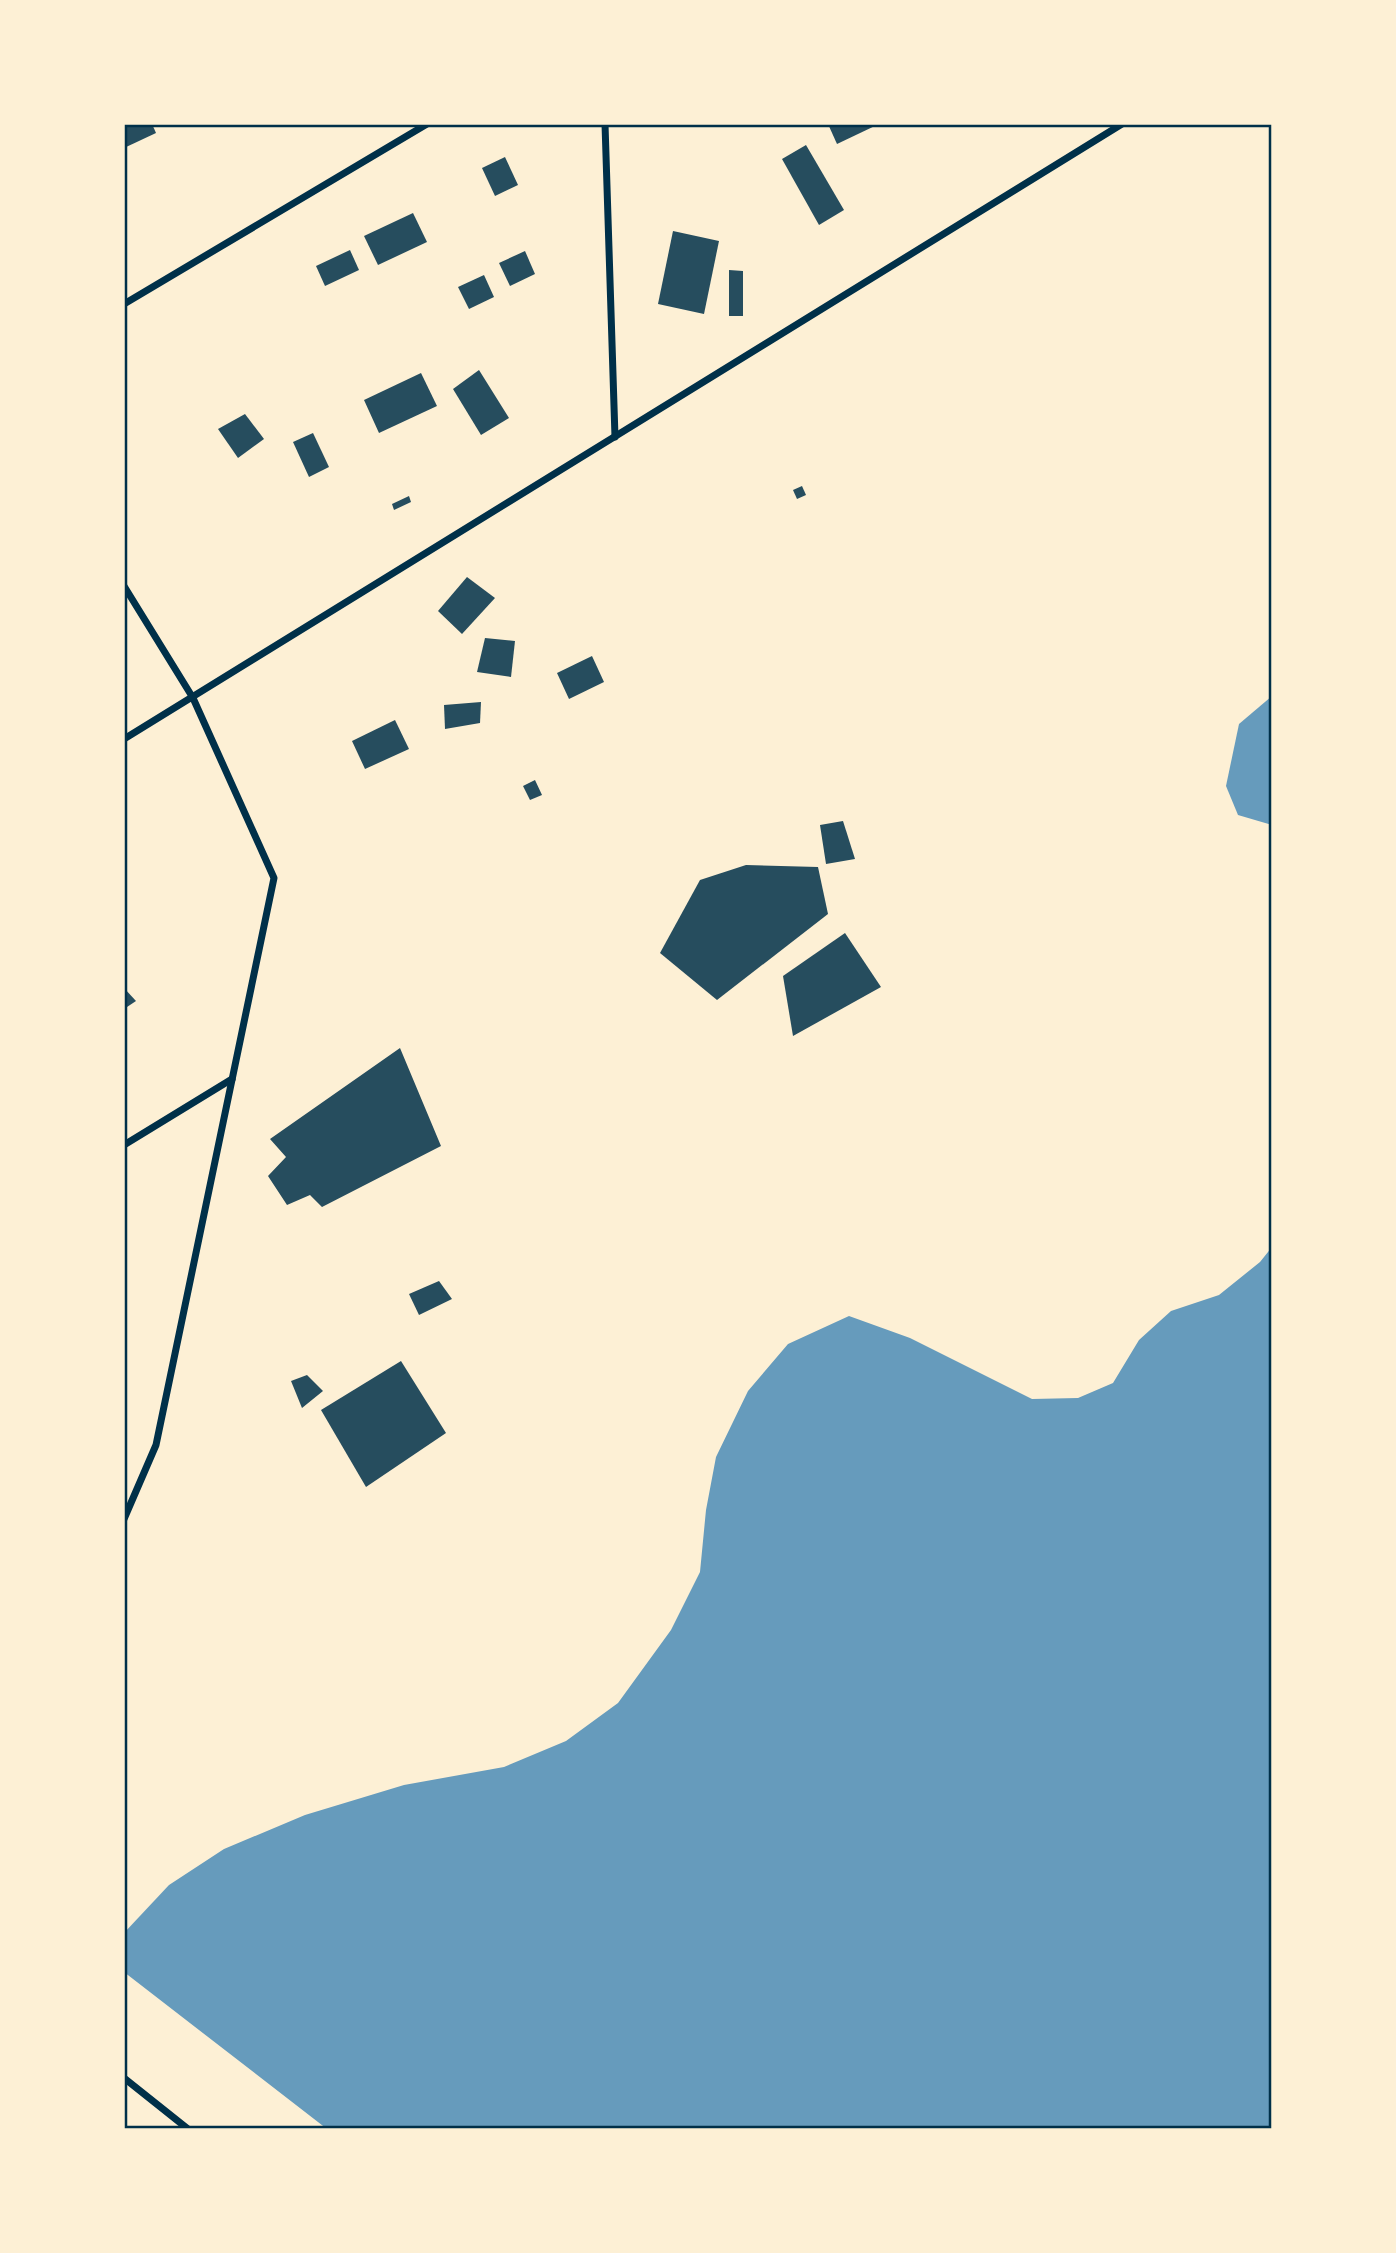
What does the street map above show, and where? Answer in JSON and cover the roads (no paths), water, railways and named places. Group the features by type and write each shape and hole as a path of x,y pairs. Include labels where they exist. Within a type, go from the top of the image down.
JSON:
{"street":[{"path":"124,304 427,124"},
{"path":"605,124 615,437"},
{"path":"124,739 1122,124"},
{"path":"124,586 193,698 274,878 156,1445 124,1519"},
{"path":"124,1145 232,1079"},
{"path":"124,2078 188,2129"}],"water":[{"path":"1272,696 1272,825 1238,815 1226,786 1239,724"},
{"path":"1272,1247 1272,2129 327,2129 124,1972 124,1933 169,1885 224,1849 305,1815 404,1785 504,1767 566,1741 618,1703 671,1630 700,1572 706,1510 716,1457 748,1391 788,1344 849,1316 910,1338 1032,1399 1078,1398 1113,1383 1139,1340 1171,1311 1219,1295 1260,1262"}]}
